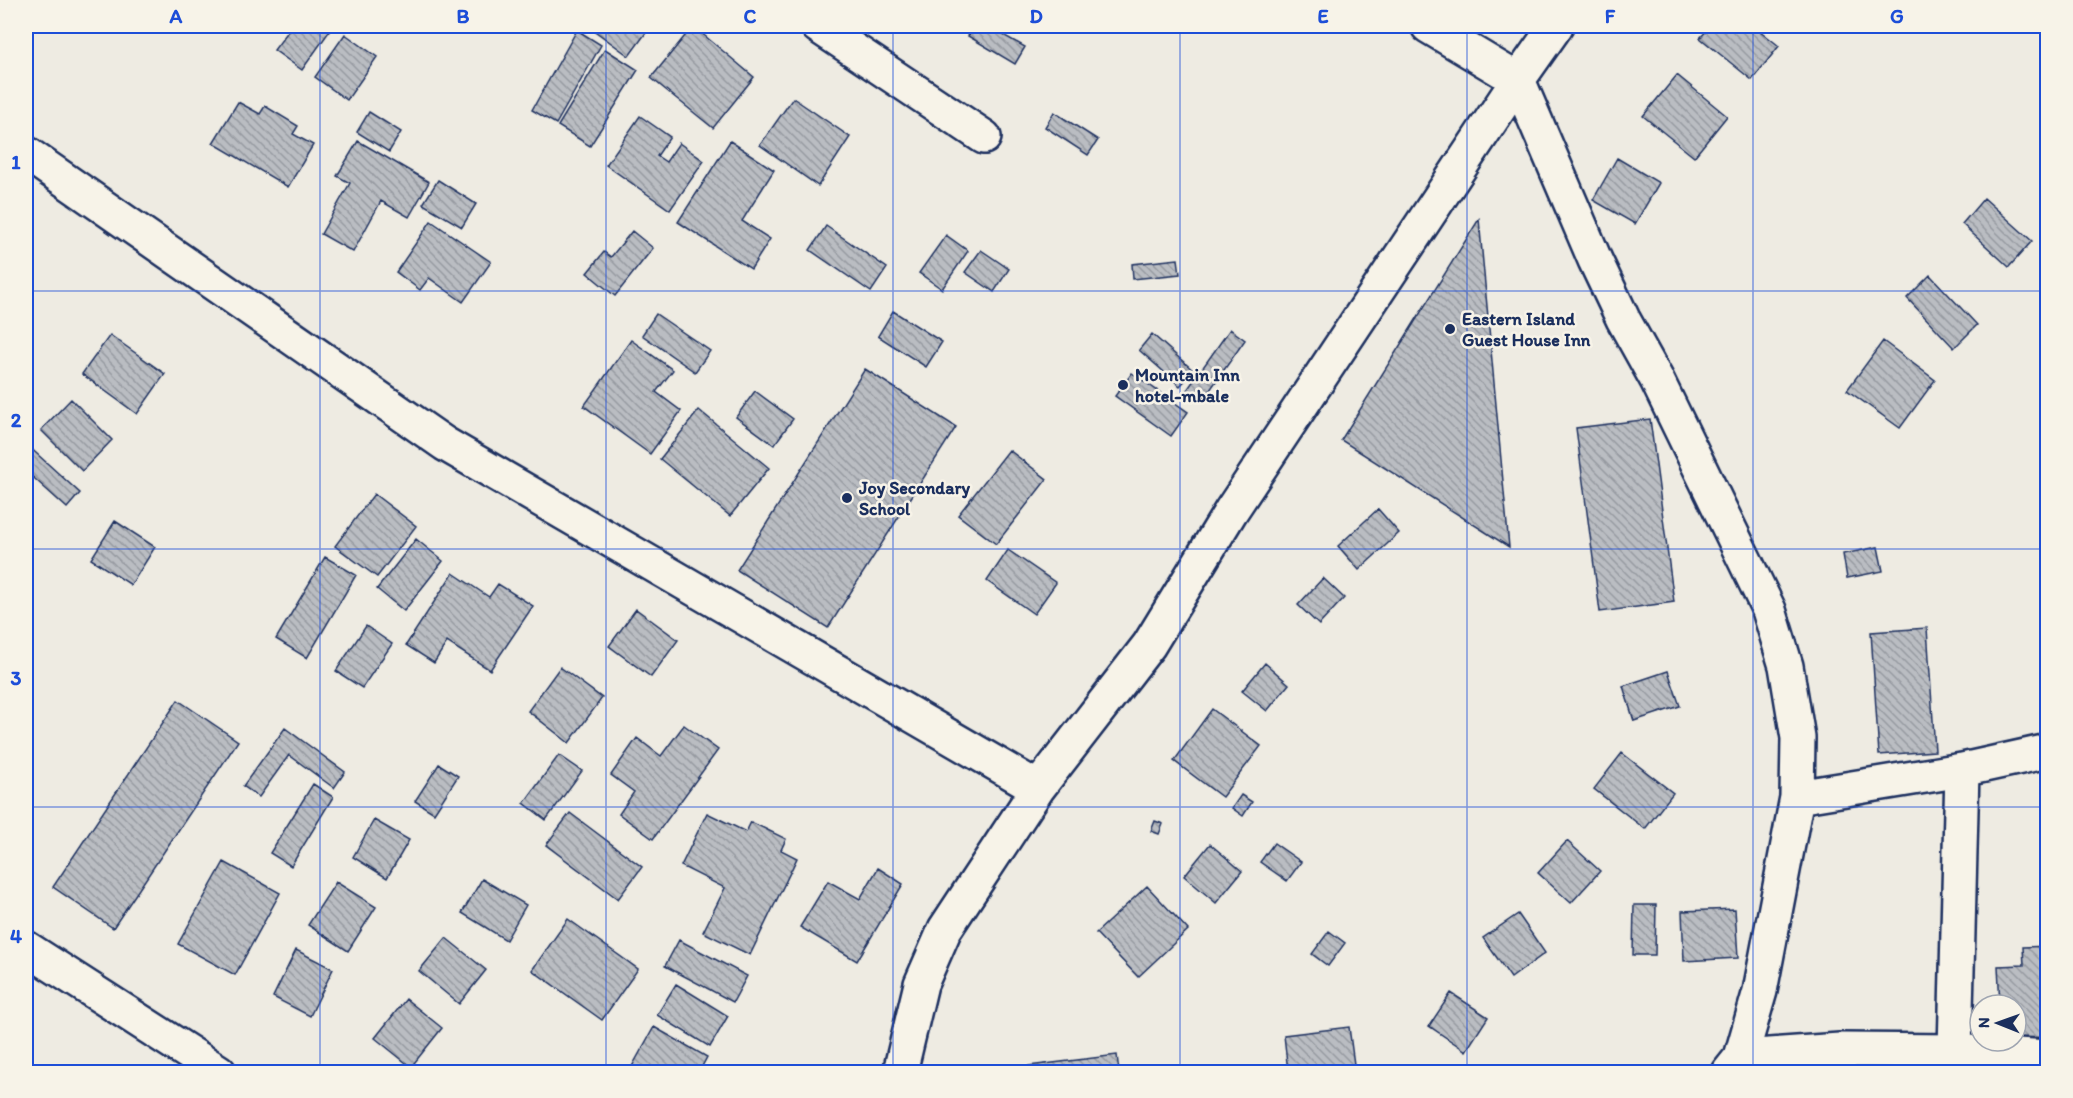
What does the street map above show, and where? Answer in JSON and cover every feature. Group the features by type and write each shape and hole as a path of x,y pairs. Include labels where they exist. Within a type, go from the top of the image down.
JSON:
{"street":[{"path":"818,26 984,137"},
{"path":"1428,26 1518,80 1613,299 1657,380 1768,610 1786,666 1798,738 1797,797 1760,991 1735,1065 1840,1050 1955,1051 2048,1057"},
{"path":"900,1072 921,984 945,929 1038,788 1149,645 1231,511 1556,26"},
{"path":"26,153 445,444 1038,788"},
{"path":"1797,797 1962,770 2048,751"},
{"path":"1955,1051 1962,770"},
{"path":"26,948 219,1072"}],"building":[{"path":"292,26 333,26 302,70 274,50"},
{"path":"588,26 651,26 629,56"},
{"path":"693,26 754,77 713,128 651,78"},
{"path":"975,26 987,26 1025,47 1015,64 968,36"},
{"path":"1711,26 1754,26 1779,46 1752,80 1700,38"},
{"path":"577,30 601,45 556,124 532,110"},
{"path":"345,34 377,57 347,100 315,77"},
{"path":"605,49 638,70 590,146 558,126"},
{"path":"1677,75 1727,116 1694,157 1643,116"},
{"path":"793,98 850,137 818,186 760,145"},
{"path":"238,102 260,114 265,106 298,126 293,134 313,145 288,187 213,143"},
{"path":"369,112 401,132 389,152 357,132"},
{"path":"1054,112 1098,140 1088,155 1045,127"},
{"path":"640,116 670,137 657,156 666,162 679,143 704,161 670,210 606,165"},
{"path":"358,141 429,182 409,217 381,201 353,252 321,234 350,183 337,176"},
{"path":"730,141 774,170 742,221 770,239 751,269 678,222"},
{"path":"1617,158 1659,183 1635,224 1593,200"},
{"path":"438,180 476,204 462,227 423,204"},
{"path":"1984,198 2032,241 2009,267 1962,224"},
{"name":"Eastern Island Guest House Inn","path":"1479,219 1509,547 1341,440"},
{"path":"431,221 491,262 463,302 429,278 420,290 396,272"},
{"path":"826,226 887,268 871,292 810,250"},
{"path":"632,231 653,248 615,296 587,273 604,252 611,257"},
{"path":"946,235 968,251 942,289 919,273"},
{"path":"981,250 1009,269 994,292 965,272"},
{"path":"1178,259 1180,274 1133,279 1132,264"},
{"path":"1930,275 1977,325 1954,348 1907,298"},
{"path":"893,311 942,342 926,367 878,336"},
{"path":"656,314 710,351 695,372 642,335"},
{"path":"1230,329 1245,340 1203,400 1187,390"},
{"path":"1152,334 1194,371 1180,386 1139,350"},
{"path":"110,335 165,374 137,414 82,374"},
{"path":"631,340 673,370 656,392 681,411 650,454 584,406"},
{"path":"1883,341 1935,380 1900,428 1847,390"},
{"name":"Joy Secondary School","path":"865,369 956,427 828,628 737,570"},
{"path":"1132,373 1188,412 1171,436 1115,396"},
{"path":"755,391 793,419 774,445 736,417"},
{"path":"71,399 112,440 82,471 41,430"},
{"path":"699,410 769,468 730,516 660,459"},
{"path":"1650,419 1674,602 1600,612 1576,428"},
{"path":"26,444 80,493 67,508 26,471"},
{"path":"1009,450 1047,479 996,544 958,515"},
{"path":"374,494 416,526 377,577 335,546"},
{"path":"1378,509 1399,533 1359,570 1338,546"},
{"path":"115,521 155,547 131,585 91,559"},
{"path":"416,539 443,561 404,611 377,589"},
{"path":"1878,547 1883,571 1847,578 1843,554"},
{"path":"1008,550 1056,583 1034,614 987,581"},
{"path":"325,557 356,575 307,658 276,639"},
{"path":"453,573 489,597 498,584 533,606 490,670 447,642 434,663 406,645"},
{"path":"1323,578 1344,598 1319,625 1298,605"},
{"path":"636,609 678,640 651,677 609,646"},
{"path":"366,626 392,644 362,688 336,671"},
{"path":"1927,628 1935,751 1879,755 1871,632"},
{"path":"1265,663 1289,684 1267,711 1242,691"},
{"path":"560,667 602,698 569,743 528,711"},
{"path":"1668,671 1680,706 1634,721 1623,686"},
{"path":"178,700 238,741 113,928 53,887"},
{"path":"1212,709 1261,746 1222,797 1174,761"},
{"path":"684,725 718,750 653,839 619,814 634,792 611,775 637,738 661,756"},
{"path":"285,728 345,772 334,788 289,755 259,797 243,786"},
{"path":"1622,753 1673,793 1645,829 1594,789"},
{"path":"559,755 582,771 546,820 524,803"},
{"path":"439,764 458,776 434,813 415,801"},
{"path":"313,784 333,797 291,866 270,853"},
{"path":"1241,795 1252,802 1243,816 1232,808"},
{"path":"570,813 642,867 618,899 546,845"},
{"path":"707,813 746,832 751,822 786,839 781,850 797,858 750,955 703,932 725,888 681,866"},
{"path":"374,820 409,840 387,878 353,857"},
{"path":"1155,821 1163,824 1159,834 1151,831"},
{"path":"1567,841 1600,871 1571,903 1538,873"},
{"path":"1274,843 1301,862 1287,881 1260,862"},
{"path":"1210,844 1242,871 1216,903 1184,876"},
{"path":"224,862 280,893 235,975 178,944"},
{"path":"878,868 903,884 857,961 800,927 828,881 860,899"},
{"path":"482,879 526,905 506,940 462,913"},
{"path":"336,882 376,907 348,951 308,925"},
{"path":"1147,886 1188,930 1138,977 1096,933"},
{"path":"1634,905 1656,905 1655,955 1633,955"},
{"path":"1735,909 1738,958 1684,961 1682,911"},
{"path":"1518,914 1545,953 1511,978 1483,938"},
{"path":"568,919 638,969 602,1020 532,970"},
{"path":"1329,931 1345,943 1328,966 1312,954"},
{"path":"446,938 486,970 459,1004 419,971"},
{"path":"679,940 747,976 733,1002 665,966"},
{"path":"2048,946 2048,1037 2028,1038 2028,993 1999,993 1998,966 2024,965 2023,947"},
{"path":"296,950 333,969 310,1016 273,997"},
{"path":"676,984 728,1016 710,1047 657,1015"},
{"path":"1451,993 1488,1017 1466,1051 1429,1026"},
{"path":"406,999 442,1028 411,1067 375,1038"},
{"path":"654,1027 707,1057 699,1072 629,1072"},
{"path":"1349,1027 1355,1072 1288,1072 1284,1035"},
{"path":"1117,1055 1119,1072 1030,1072 1029,1066"}],"place":[{"name":"Eastern Island Guest House Inn","path":"1450,329"},
{"name":"Mountain Inn hotel-mbale","path":"1123,385"},
{"name":"Joy Secondary School","path":"847,498"}]}
